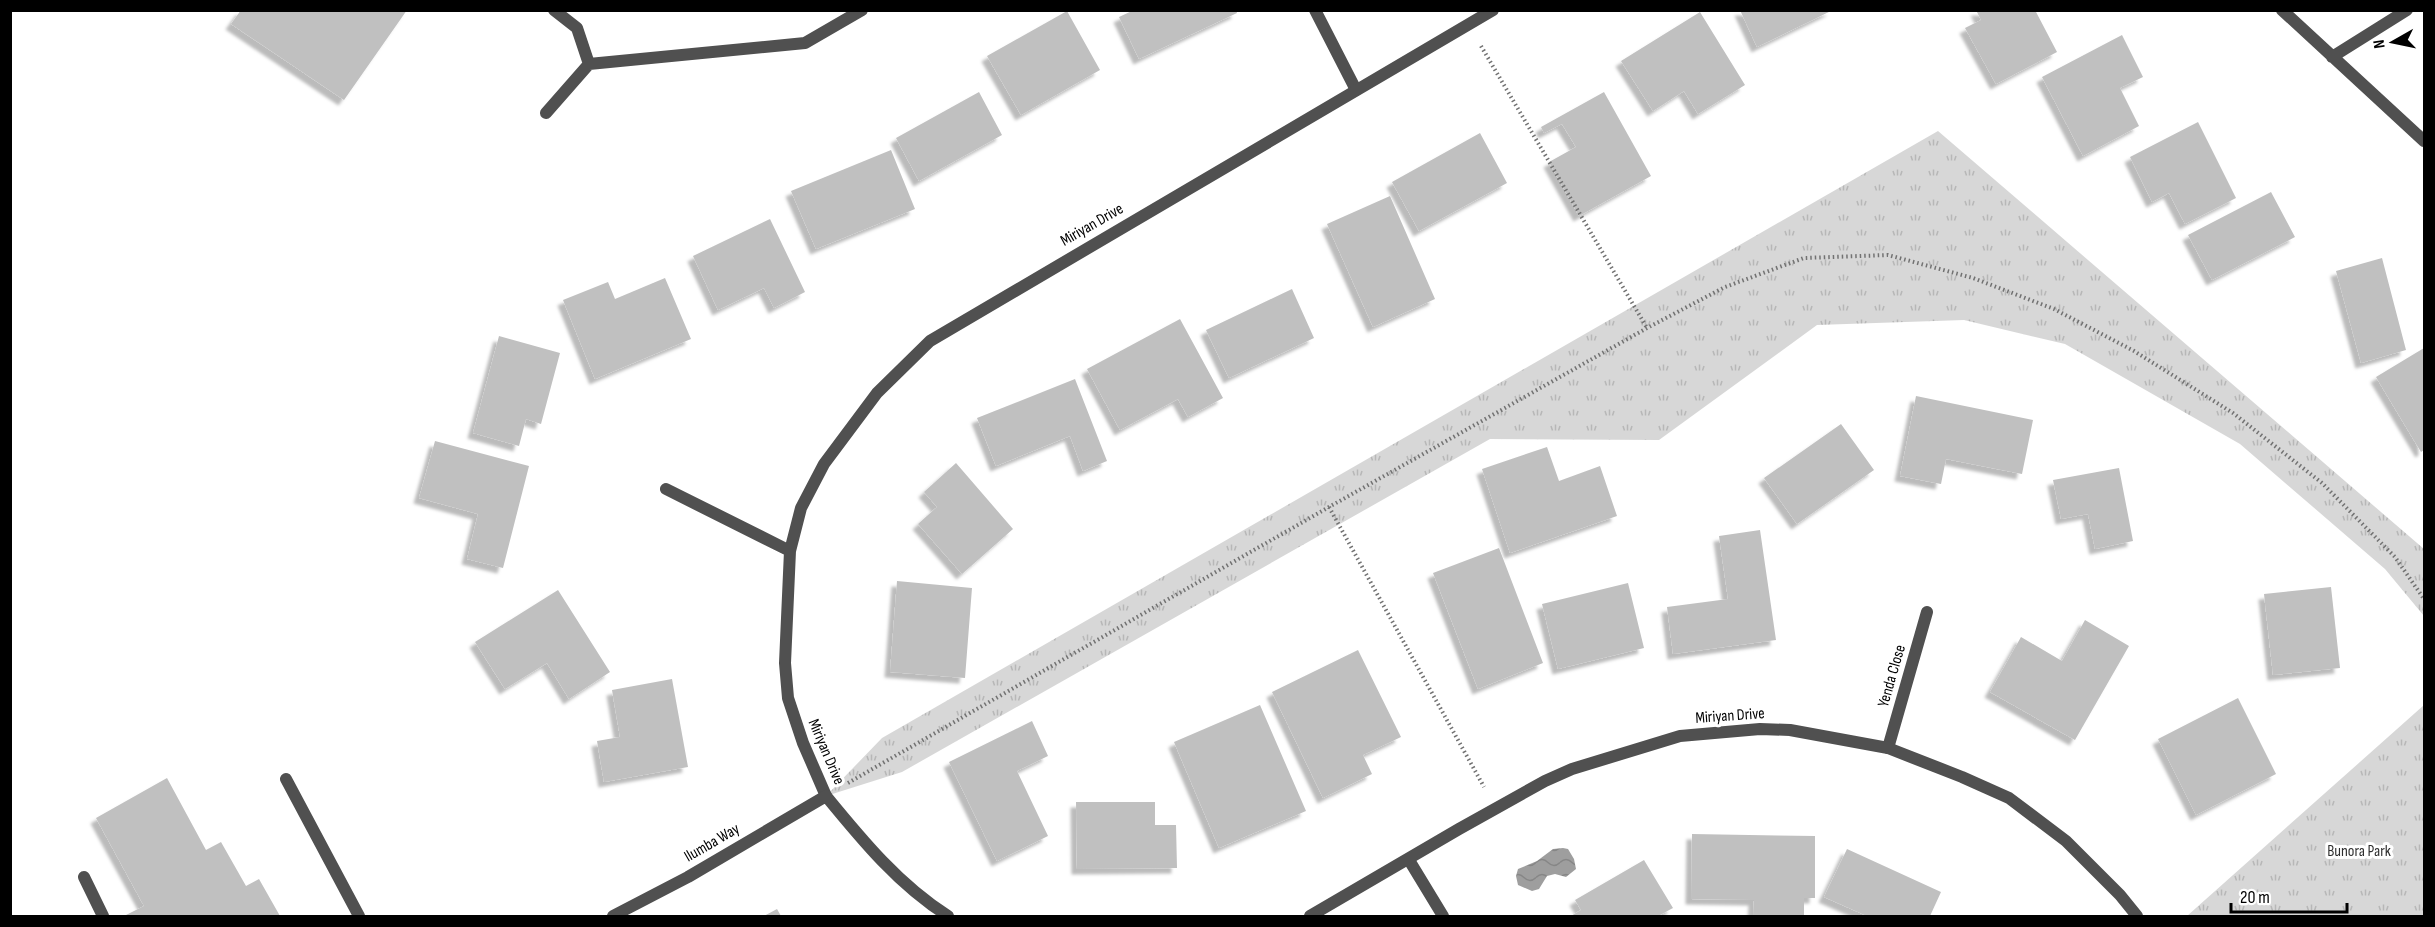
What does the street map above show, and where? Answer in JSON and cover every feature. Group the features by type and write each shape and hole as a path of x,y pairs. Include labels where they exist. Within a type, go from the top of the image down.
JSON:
{"street":[{"path":"554,10 577,28 589,64"},
{"path":"546,113 589,64 805,43 862,10"},
{"path":"1315,10 1356,90"},
{"name":"Miriyan Drive","path":"948,916 900,879 860,838 826,796 803,744 788,698 785,663 790,551 801,508 824,464 877,393 930,341 1493,10"},
{"path":"2282,10 2424,141"},
{"path":"2332,57 2407,10"},
{"path":"666,489 790,551"},
{"name":"Yenda Close","path":"1888,748 1927,612"},
{"name":"Miriyan Drive","path":"1310,916 1496,808 1572,769 1680,736 1760,729 1790,730 1888,748 2009,798 2066,841 2120,895 2137,916"},
{"path":"286,779 359,916"},
{"name":"Ilumba Way","path":"614,916 688,877 826,796"},
{"path":"1409,860 1443,916"},
{"path":"84,877 103,916"}],"path":[{"path":"1469,24 1647,328"},
{"path":"826,796 1329,507 1647,328 1725,287 1804,258 1888,255 1973,278 2054,309 2134,351 2233,413 2322,483 2395,558 2424,599"},
{"path":"1329,507 1496,808"}],"green space":[{"path":"1938,131 2424,549 2424,616 2385,569 2240,444 2065,344 1964,320 1817,325 1659,440 1490,439 902,772 826,796 882,738"},
{"name":"Bunora Park","path":"2424,705 2424,916 2187,916"}],"water":[{"path":"1553,849 1568,849 1574,859 1576,869 1566,877 1555,874 1547,876 1539,889 1532,891 1518,885 1516,876 1518,869 1537,861"}],"building":[{"path":"241,10 407,10 344,100 231,24"},
{"path":"1134,10 1236,10 1237,13 1139,59 1119,17"},
{"path":"1740,10 1833,10 1757,47"},
{"path":"1976,10 2035,10 2057,52 1996,84 1965,28 1981,20"},
{"path":"1067,11 1100,70 1021,115 987,56"},
{"path":"1700,12 1745,85 1698,114 1684,91 1653,111 1621,61"},
{"path":"2122,35 2143,77 2120,88 2139,126 2083,156 2042,77"},
{"path":"979,92 1002,135 919,181 896,138"},
{"path":"1604,92 1651,176 1579,216 1549,162 1576,147 1562,124 1544,133 1541,127"},
{"path":"2198,122 2236,198 2185,224 2169,193 2152,202 2130,157"},
{"path":"1480,133 1507,183 1419,231 1392,182"},
{"path":"891,150 915,209 816,249 791,191"},
{"path":"2271,192 2295,237 2212,280 2188,235"},
{"path":"1390,196 1435,299 1373,327 1327,224"},
{"path":"770,219 805,292 774,308 764,288 718,310 693,256"},
{"path":"2382,258 2406,350 2361,363 2336,271"},
{"path":"665,278 691,339 595,379 563,300 608,282 615,299"},
{"path":"1292,289 1314,338 1229,378 1206,330"},
{"path":"1180,319 1223,398 1188,417 1178,399 1120,430 1087,369"},
{"path":"499,336 560,353 541,424 526,419 519,446 473,433"},
{"path":"2424,348 2424,450 2421,452 2376,377"},
{"path":"1075,379 1107,461 1083,471 1070,436 996,466 977,418"},
{"path":"1916,396 2033,420 2022,474 1946,459 1941,484 1900,476"},
{"path":"1841,424 1874,470 1797,524 1764,478"},
{"path":"435,441 529,466 503,568 467,559 478,514 419,498"},
{"path":"1547,447 1559,481 1600,466 1617,516 1510,553 1482,469"},
{"path":"956,463 1013,529 962,574 918,524 937,507 924,492"},
{"path":"2119,468 2133,541 2095,549 2088,514 2061,519 2053,480"},
{"path":"1760,530 1776,640 1673,654 1667,607 1728,599 1719,536"},
{"path":"1499,548 1543,663 1478,689 1433,573"},
{"path":"897,581 972,588 965,678 890,672"},
{"path":"1628,583 1644,648 1558,669 1542,604"},
{"path":"2331,587 2340,668 2273,675 2264,594"},
{"path":"558,590 610,672 569,699 547,663 505,689 475,642"},
{"path":"2085,620 2129,646 2075,740 1990,692 2021,637 2062,661"},
{"path":"1358,650 1401,737 1363,755 1372,774 1323,798 1272,692"},
{"path":"672,679 688,767 604,782 597,741 620,737 612,690"},
{"path":"2238,698 2276,774 2196,815 2158,739"},
{"path":"1260,705 1306,811 1219,848 1174,742"},
{"path":"1032,721 1048,756 1017,771 1048,836 997,861 949,762"},
{"path":"167,778 206,850 221,842 246,886 259,879 280,916 124,916 144,906 96,818"},
{"path":"1076,802 1155,802 1155,825 1176,825 1177,868 1077,869"},
{"path":"1692,834 1815,836 1815,898 1804,898 1804,916 1753,916 1754,900 1691,899"},
{"path":"1847,849 1941,892 1930,916 1867,916 1824,897"},
{"path":"1644,860 1673,908 1658,916 1571,916 1581,910 1575,900"},
{"path":"777,909 781,916 764,916"}]}
